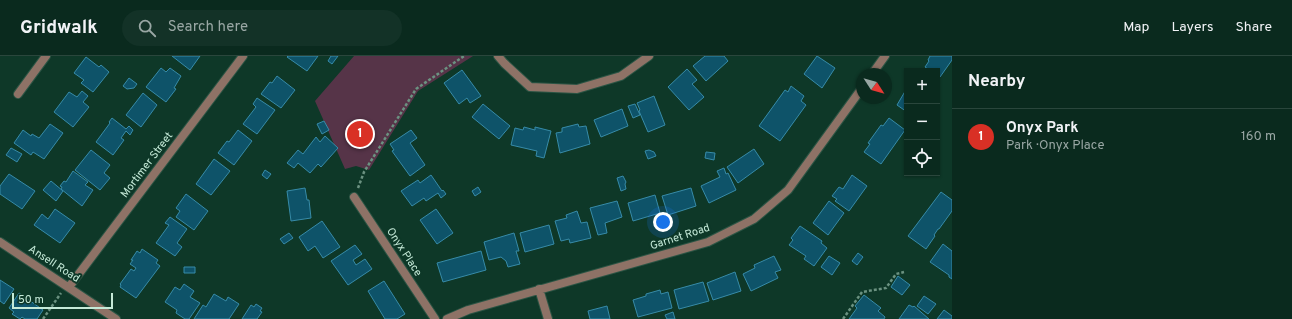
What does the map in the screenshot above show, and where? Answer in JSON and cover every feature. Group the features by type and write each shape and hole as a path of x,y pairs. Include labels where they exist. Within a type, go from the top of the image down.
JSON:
{"street":[{"path":"18,94 46,56"},
{"name":"Mortimer Street","path":"68,287 243,56"},
{"path":"498,56 530,87 577,89 621,76 649,56"},
{"path":"876,68 885,56"},
{"name":"Garnet Road","path":"447,319 468,310 708,242 754,219 788,190 856,96"},
{"name":"Onyx Place","path":"354,197 435,319"},
{"name":"Ansell Road","path":"0,242 116,319"},
{"path":"540,289 548,319"}],"path":[{"path":"354,197 364,172 416,89 464,56"},
{"path":"843,319 862,292 886,288 896,274 904,272"},
{"path":"43,319 68,287"}],"shaded area":[{"path":"354,56 473,56 418,91 369,170 356,166 345,169 315,101"}],"building":[{"path":"172,56 200,56 190,70"},
{"path":"318,56 307,71 287,57"},
{"path":"331,56 338,56 332,64 328,61"},
{"path":"705,56 724,56 728,61 706,81 693,66"},
{"path":"817,56 835,68 822,88 804,74"},
{"path":"930,56 952,56 952,60 940,77 940,68 925,67 929,61"},
{"path":"86,57 99,67 101,65 109,72 93,92 81,83 84,80 74,73"},
{"path":"161,68 166,72 170,68 181,76 174,88 176,89 166,102 146,87"},
{"path":"687,69 697,80 692,84 704,97 689,110 668,87"},
{"path":"462,70 481,96 470,103 467,98 459,104 444,83"},
{"path":"277,76 295,90 281,108 261,94 270,82 272,83"},
{"path":"129,78 137,84 134,88 127,89 123,86"},
{"path":"791,86 804,96 801,101 806,105 780,141 759,126 785,90 788,92"},
{"path":"82,91 88,96 83,102 89,107 73,127 54,112 69,92 77,97"},
{"path":"143,93 157,105 141,127 126,115"},
{"path":"904,93 904,110 897,105"},
{"path":"654,96 665,125 648,132 637,103"},
{"path":"257,98 275,110 257,134 243,124 256,107 253,104"},
{"path":"483,104 510,126 499,139 472,117"},
{"path":"635,104 640,115 633,118 628,106"},
{"path":"622,109 628,126 601,137 594,120"},
{"path":"112,118 126,129 129,126 133,130 130,135 126,131 121,138 124,140 113,155 96,142"},
{"path":"889,118 904,129 904,131 881,164 864,152 870,144 868,143 881,125 883,126"},
{"path":"324,121 329,130 322,134 317,124"},
{"path":"50,124 63,133 44,159 33,152 31,155 14,143 23,130 31,136 32,134 39,138"},
{"path":"578,124 579,127 586,126 590,144 560,153 556,133 562,132 562,128"},
{"path":"524,127 535,130 535,127 551,131 544,158 536,156 537,151 511,145 515,128 523,130"},
{"path":"238,130 252,141 234,165 218,153"},
{"path":"411,130 417,138 410,143 425,165 410,176 392,151 394,150 390,144"},
{"path":"325,136 338,148 321,167 318,164 310,173 298,163 294,168 287,163 298,150 303,154 316,137 320,142"},
{"path":"11,148 22,154 17,162 6,155"},
{"path":"754,149 764,164 738,183 727,167"},
{"path":"91,150 110,165 104,173 110,178 100,190 75,170"},
{"path":"649,150 654,152 656,156 648,159 645,151"},
{"path":"706,152 715,153 714,160 705,158"},
{"path":"214,159 230,171 211,195 196,184"},
{"path":"724,168 736,190 709,203 701,186 720,177 717,171"},
{"path":"265,170 271,174 267,179 262,175"},
{"path":"73,171 88,182 85,185 93,190 82,206 61,189 62,187 60,186 64,181 66,182"},
{"path":"9,174 35,191 22,209 0,194 0,186"},
{"path":"431,175 442,191 443,190 446,194 441,198 438,193 426,201 424,198 412,206 401,191 418,180 420,183"},
{"path":"852,175 867,186 849,211 835,201 837,199 832,196 839,187 843,189"},
{"path":"623,176 626,182 626,189 621,191 617,178"},
{"path":"51,181 63,191 56,201 43,190"},
{"path":"478,187 481,192 475,196 472,191"},
{"path":"305,188 307,200 309,200 311,218 291,221 287,191"},
{"path":"691,188 696,206 668,215 662,196"},
{"path":"941,192 952,200 952,211 938,229 926,249 908,236"},
{"path":"186,194 208,211 194,230 176,217 180,211 176,208"},
{"path":"655,195 660,213 633,221 628,203"},
{"path":"617,201 622,217 605,223 607,233 598,235 590,208"},
{"path":"829,201 844,213 828,235 813,223"},
{"path":"55,209 75,223 60,243 34,225 42,214 48,219"},
{"path":"436,209 453,233 437,244 420,220"},
{"path":"577,211 581,223 587,222 591,238 570,243 569,239 561,241 555,221 567,218 566,215"},
{"path":"170,217 187,229 177,243 182,247 175,256 156,243 169,225 165,223"},
{"path":"322,221 340,247 323,258 315,246 308,251 299,237"},
{"path":"549,225 554,244 525,252 520,233"},
{"path":"800,226 822,241 821,243 827,248 814,266 804,259 806,256 789,245 793,240 791,238"},
{"path":"289,233 293,238 284,244 280,239"},
{"path":"514,233 519,251 516,251 520,264 508,267 506,261 501,257 489,260 484,242"},
{"path":"943,244 952,251 952,279 949,275 930,262"},
{"path":"355,245 362,254 353,260 356,265 365,259 372,269 348,285 331,261"},
{"path":"142,249 158,260 156,263 160,266 136,298 120,287 120,284 131,269 134,271 136,268 130,264 133,260 131,260 137,251 140,253"},
{"path":"481,251 486,270 443,282 437,263"},
{"path":"858,253 863,257 857,265 852,261"},
{"path":"774,256 781,270 775,272 778,278 751,291 743,274 755,268 754,265"},
{"path":"829,256 840,263 832,275 821,267"},
{"path":"184,267 195,267 195,273 184,273"},
{"path":"735,272 741,291 713,300 707,283"},
{"path":"898,276 910,285 902,295 891,287"},
{"path":"0,280 14,289 4,304 0,301"},
{"path":"384,281 405,314 397,319 385,319 368,291"},
{"path":"703,282 709,301 679,309 674,290"},
{"path":"184,284 194,291 190,297 200,303 189,319 185,319 176,313 177,310 165,302 175,287 180,290"},
{"path":"660,290 661,294 668,292 672,308 638,317 633,300"},
{"path":"19,293 43,310 37,319 25,319 22,317 20,319 12,314 14,312 9,308"},
{"path":"214,294 226,301 228,297 239,304 229,319 194,319 203,305 206,307"},
{"path":"864,295 881,308 878,311 885,317 884,319 849,319 857,308 855,306"},
{"path":"924,296 936,304 928,314 917,306"},
{"path":"256,304 262,308 260,311 262,312 257,319 242,319 251,305 254,307"},
{"path":"909,305 914,306 929,319 899,319"},
{"path":"607,306 610,319 590,319 588,311"},
{"path":"944,310 952,316 952,319 937,319"},
{"path":"673,312 675,319 667,319 665,315"}],"place":[{"name":"Onyx Park","path":"360,134"}]}
